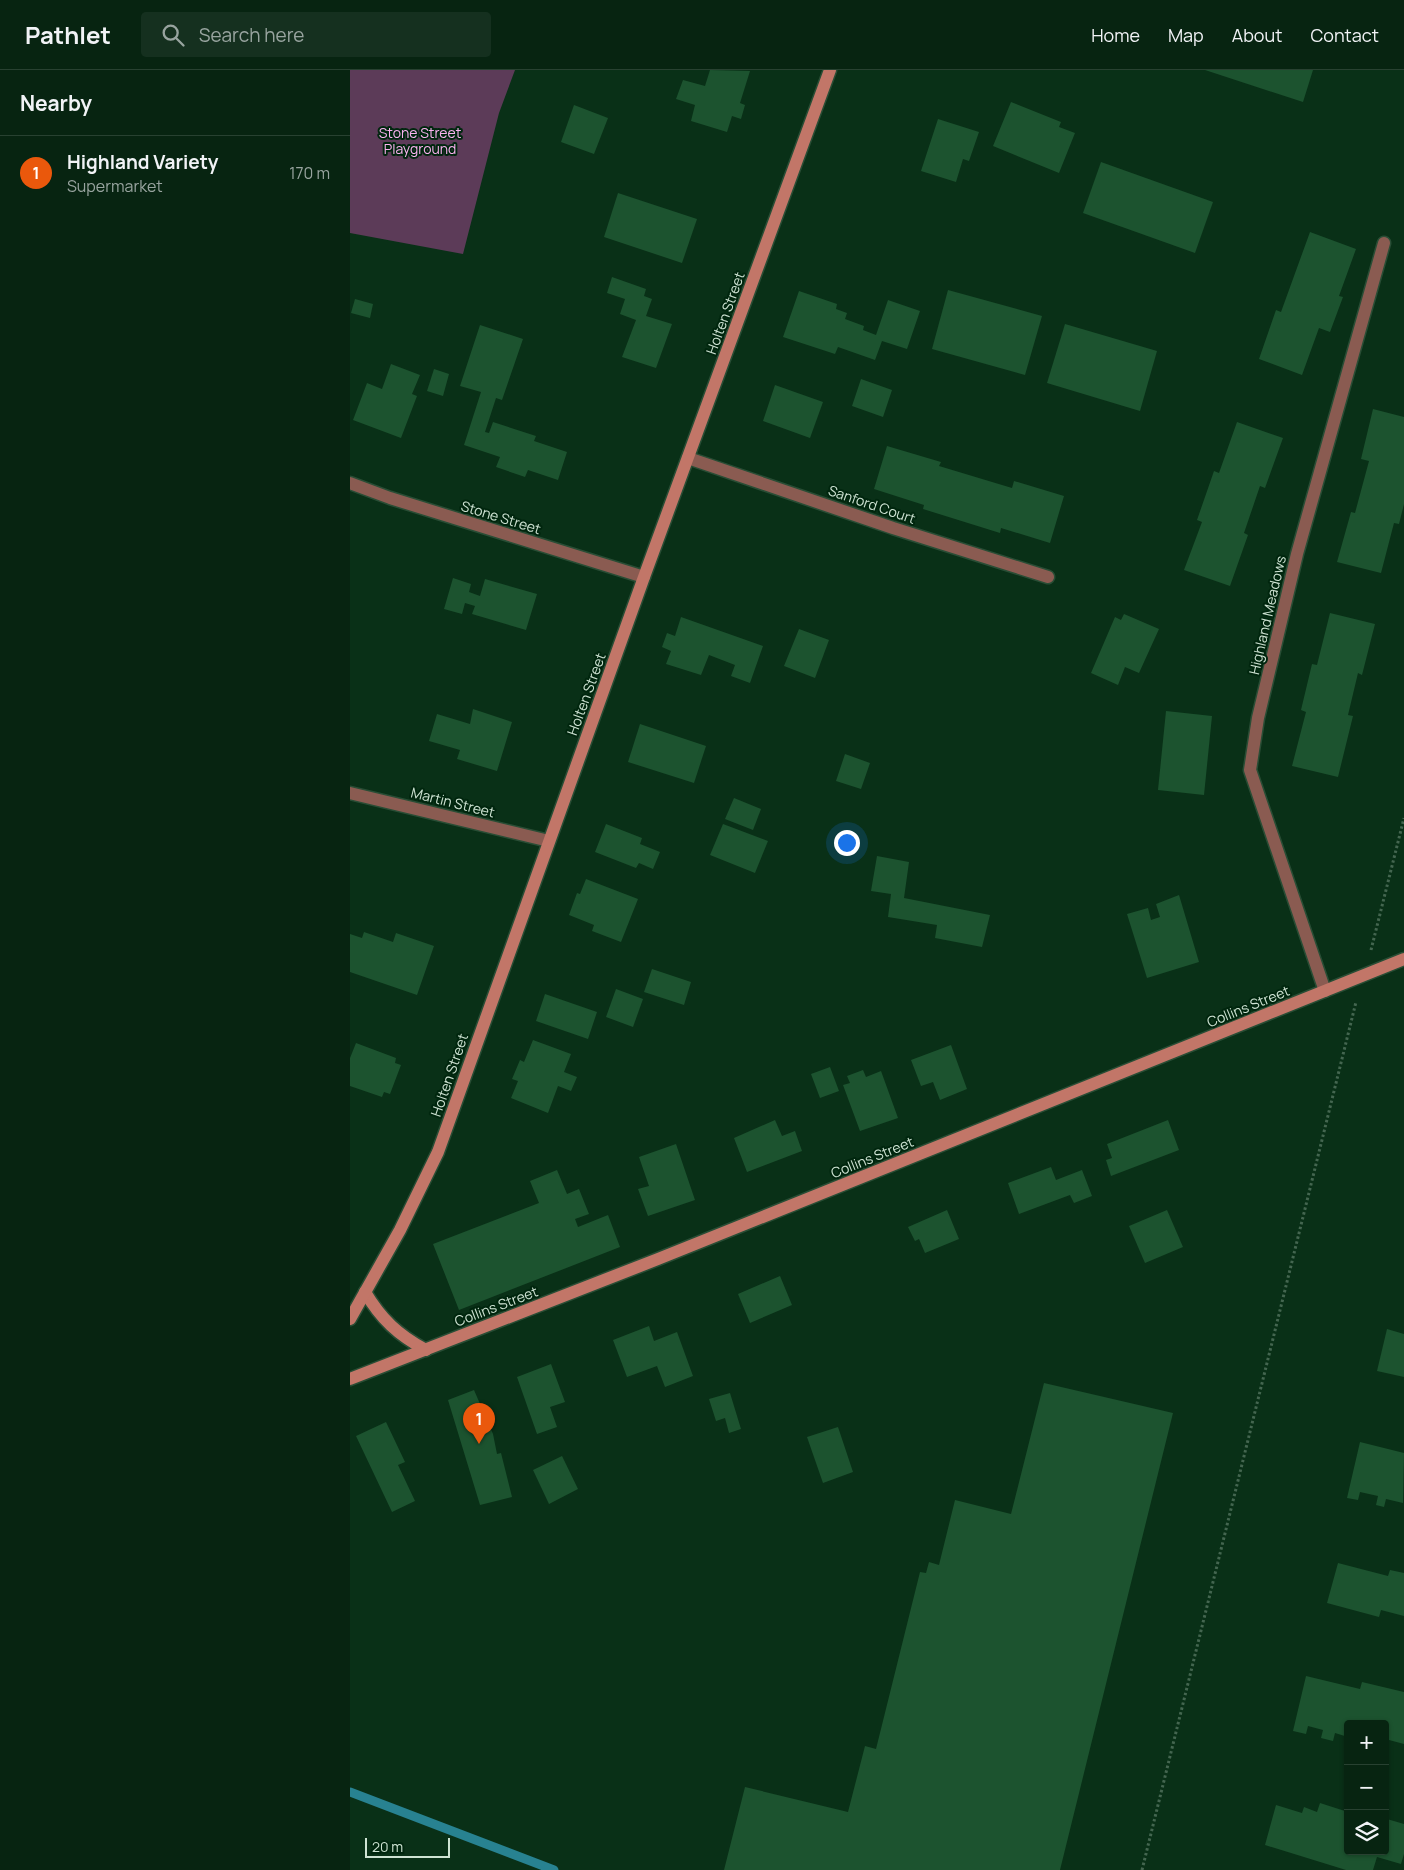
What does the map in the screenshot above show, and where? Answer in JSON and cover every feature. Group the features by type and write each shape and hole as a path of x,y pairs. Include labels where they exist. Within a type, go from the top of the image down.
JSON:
{"main road":[{"name":"Holten Street","path":"350,1319 400,1230 438,1152 644,577 830,70"},
{"name":"Collins Street","path":"350,1379 684,1249 1404,959"},
{"path":"365,1292 383,1318 403,1338 426,1350"}],"street":[{"name":"Highland Meadows","path":"1324,991 1250,770 1258,718 1297,554 1384,243"},
{"name":"Sanford Court","path":"688,458 893,528 1048,576"},
{"name":"Stone Street","path":"350,483 644,577"},
{"name":"Martin Street","path":"350,792 549,841"}],"path":[{"path":"1142,1870 1352,1016 1365,975 1404,818"}],"green space":[{"name":"Stone Street Playground","path":"350,70 515,70 499,113 463,254 350,233"}],"building":[{"path":"710,70 750,71 740,103 745,105 741,119 732,116 727,132 691,121 695,105 676,99 683,80 705,86"},
{"path":"1205,70 1313,70 1303,102"},
{"path":"1011,102 1061,122 1059,127 1075,133 1059,173 993,146"},
{"path":"574,105 608,118 594,154 561,142"},
{"path":"938,119 979,132 969,161 963,159 956,182 921,171"},
{"path":"1101,162 1213,202 1195,253 1083,213"},
{"path":"618,193 697,219 682,263 604,237"},
{"path":"1310,232 1356,249 1339,296 1343,297 1330,332 1319,328 1302,375 1259,359 1276,310 1281,312"},
{"path":"612,277 646,289 644,296 652,299 646,316 672,324 656,368 622,357 636,320 620,314 625,299 607,293"},
{"path":"948,290 1042,316 1025,375 932,349"},
{"path":"799,291 837,304 836,309 847,313 845,319 864,326 863,330 876,335 888,300 920,311 907,349 882,341 875,360 838,347 835,354 783,337"},
{"path":"355,299 373,304 370,318 351,313"},
{"path":"1065,324 1157,351 1140,411 1047,383"},
{"path":"480,325 523,339 502,400 496,398 485,432 489,433 493,422 536,436 534,441 567,452 558,480 528,470 525,477 496,467 500,457 464,445 481,392 460,386"},
{"path":"391,364 420,375 412,394 417,396 401,438 353,420 367,383 382,389"},
{"path":"434,369 449,374 443,396 427,391"},
{"path":"861,379 892,390 883,417 852,406"},
{"path":"775,385 823,402 810,438 763,421"},
{"path":"1373,409 1404,417 1404,504 1399,524 1394,523 1381,573 1337,562 1351,512 1355,513 1369,461 1361,459"},
{"path":"1237,422 1283,438 1265,488 1260,486 1244,533 1248,535 1230,586 1184,570 1202,522 1197,520 1214,471 1219,473"},
{"path":"887,446 941,462 939,466 1012,488 1014,481 1064,496 1050,543 1001,528 1000,533 923,509 924,505 874,489"},
{"path":"453,578 471,584 469,592 480,596 485,579 537,594 526,630 472,614 475,606 465,603 462,614 444,609"},
{"path":"1330,613 1375,624 1362,675 1358,673 1348,715 1353,716 1338,777 1292,766 1306,712 1301,710 1312,664 1317,665"},
{"path":"1124,614 1159,629 1139,673 1125,667 1118,685 1091,673 1115,617 1121,620"},
{"path":"681,617 763,646 750,683 731,676 735,665 709,655 701,675 666,664 671,651 662,647 667,633 675,636"},
{"path":"799,629 829,640 815,678 784,666"},
{"path":"473,709 512,722 497,771 457,759 460,750 429,741 437,714 470,724"},
{"path":"1166,711 1212,716 1204,795 1158,790"},
{"path":"640,724 706,746 694,783 628,762"},
{"path":"845,754 870,763 861,789 836,781"},
{"path":"734,798 761,809 753,830 725,819"},
{"path":"606,824 642,838 640,844 660,852 653,869 639,863 636,868 595,852"},
{"path":"723,824 768,841 755,873 710,855"},
{"path":"877,856 909,862 904,898 990,915 982,947 935,938 937,925 888,917 891,894 871,891"},
{"path":"586,879 638,899 621,942 592,931 594,925 569,915 577,893 580,894"},
{"path":"1179,895 1199,962 1147,978 1127,914 1148,908 1151,920 1160,917 1156,904"},
{"path":"364,932 393,942 396,933 434,946 417,995 350,972 350,934 362,938"},
{"path":"652,969 691,982 684,1005 644,992"},
{"path":"616,989 643,999 633,1027 606,1017"},
{"path":"545,994 597,1012 588,1039 536,1021"},
{"path":"533,1040 571,1054 564,1072 577,1077 571,1091 558,1086 548,1113 511,1098 518,1081 512,1079 520,1060 524,1062"},
{"path":"356,1043 396,1058 395,1063 401,1065 390,1094 384,1092 382,1097 350,1086 350,1058"},
{"path":"951,1045 967,1089 940,1100 933,1082 921,1086 911,1060"},
{"path":"830,1067 839,1091 820,1098 811,1074"},
{"path":"863,1070 866,1077 881,1071 898,1118 860,1131 843,1085 850,1083 847,1076"},
{"path":"775,1120 782,1136 795,1131 802,1151 747,1172 734,1138"},
{"path":"1168,1120 1179,1150 1111,1176 1106,1160 1112,1158 1107,1144"},
{"path":"676,1144 695,1200 648,1216 638,1189 649,1186 639,1157"},
{"path":"1051,1167 1056,1180 1082,1170 1092,1196 1074,1203 1070,1195 1019,1214 1008,1183"},
{"path":"557,1170 567,1194 579,1189 589,1214 575,1219 578,1227 608,1215 620,1247 459,1310 433,1244 539,1203 530,1181"},
{"path":"947,1210 959,1239 925,1253 919,1239 915,1241 908,1227"},
{"path":"1167,1210 1183,1247 1145,1263 1129,1226"},
{"path":"780,1276 792,1305 750,1323 738,1294"},
{"path":"649,1326 654,1341 677,1332 693,1376 665,1387 657,1366 627,1377 613,1340"},
{"path":"1387,1329 1404,1334 1404,1377 1377,1371"},
{"path":"551,1364 565,1402 550,1407 557,1427 537,1434 517,1377"},
{"path":"1044,1383 1173,1413 1060,1870 724,1870 745,1787 848,1812 865,1746 876,1749 920,1572 926,1573 929,1562 939,1565 955,1500 1011,1514"},
{"path":"474,1390 493,1434 497,1454 501,1453 512,1497 480,1505 448,1400"},
{"path":"730,1393 741,1429 729,1433 725,1418 716,1421 709,1399"},
{"path":"386,1422 405,1462 398,1465 415,1501 392,1512 356,1436"},
{"path":"838,1427 853,1472 823,1483 807,1437"},
{"path":"1360,1442 1404,1453 1403,1503 1386,1499 1384,1507 1376,1505 1378,1496 1360,1492 1358,1500 1347,1498"},
{"path":"562,1456 578,1489 549,1504 533,1470"},
{"path":"1338,1563 1388,1576 1390,1570 1404,1573 1404,1616 1381,1610 1379,1617 1327,1603"},
{"path":"1306,1676 1360,1689 1362,1682 1404,1692 1404,1744 1389,1740 1389,1720 1344,1720 1344,1736 1335,1733 1333,1741 1321,1738 1323,1730 1308,1726 1306,1734 1293,1731"},
{"path":"1320,1803 1344,1811 1344,1855 1389,1855 1389,1820 1404,1824 1404,1854 1401,1864 1377,1857 1373,1870 1346,1870 1265,1845 1276,1805 1302,1813 1304,1807 1317,1812"}],"waterway":[{"path":"350,1792 554,1870"}],"place":[{"name":"Highland Variety","path":"479,1444"}]}
